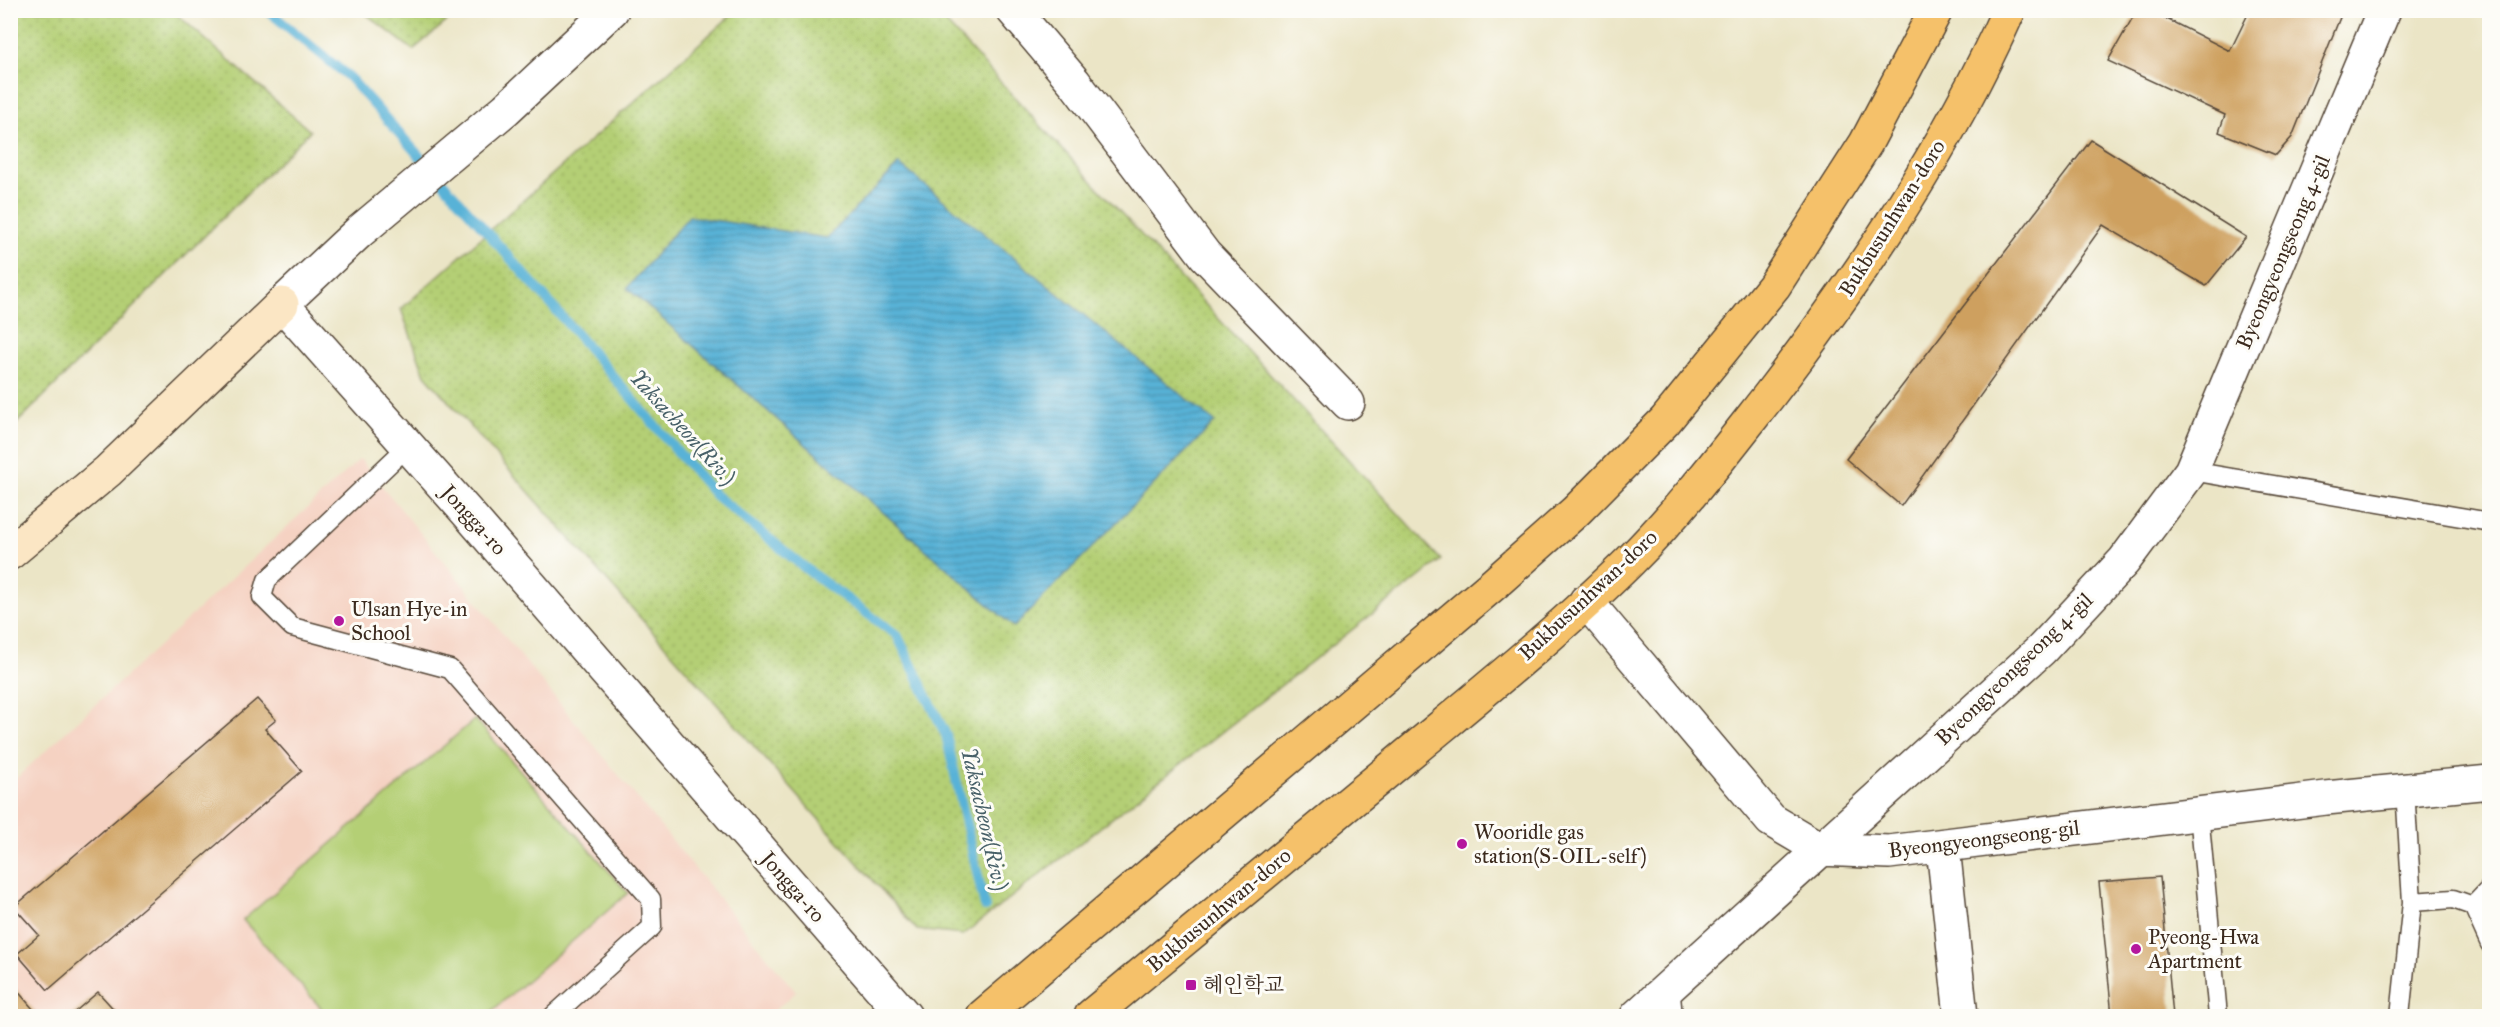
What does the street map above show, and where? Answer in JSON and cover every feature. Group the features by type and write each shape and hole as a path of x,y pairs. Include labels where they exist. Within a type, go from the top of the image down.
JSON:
{"main road":[{"path":"982,1017 1495,583 1576,511 1665,421 1774,286 1866,143 1936,10"},
{"name":"Bukbusunhwan-doro","path":"1106,1011 1542,641 1630,560 1716,464 1830,316 1923,173 2009,10"},
{"path":"10,553 108,471 282,304"}],"street":[{"path":"282,304 359,232 506,109 612,10"},
{"path":"1013,10 1075,83 1205,255 1348,403"},
{"name":"Byeongyeongseong 4-gil","path":"1636,1017 1672,1001 1820,849 2041,650 2124,561 2191,471 2384,10"},
{"name":"Jongga-ro","path":"282,304 465,510 905,1017"},
{"name":"Byeongyeongseong-gil","path":"1586,601 1771,820 1820,849 1889,852 1943,847 2199,813 2405,789 2490,782"},
{"path":"1943,847 1961,1017"}],"lane":[{"path":"407,447 267,580 262,597 292,627 450,669 651,899 652,927 553,1017"},
{"path":"2191,471 2490,522"},
{"path":"2400,1017 2412,902 2405,789"},
{"path":"2199,813 2218,1017"},
{"path":"2473,906 2490,888"},
{"path":"2412,902 2453,899 2473,906 2490,944"}],"shaded area":[{"name":"Ulsan Hye-in School","path":"360,459 796,992 768,1016 11,1016 11,783"}],"green space":[{"path":"11,10 173,11 310,131 11,429"},
{"path":"362,11 459,11 413,50"},
{"path":"736,11 935,11 1441,560 963,935 917,930 425,375 401,309"},
{"path":"475,719 628,893 486,1016 328,1016 243,920"}],"water":[{"path":"899,164 1215,422 1014,627 627,288 689,216 827,238"}],"building":[{"path":"2137,10 2149,10 2230,51 2250,10 2343,10 2292,137 2276,155 2219,132 2225,115 2108,61"},
{"path":"2091,140 2246,237 2206,286 2103,225 1901,506 1846,459"},
{"path":"257,699 276,720 265,729 302,771 48,990 17,954 39,935 14,907"},
{"name":"Pyeong-Hwa Apartment","path":"2160,877 2173,1016 2112,1016 2099,882"},
{"path":"10,982 39,1016 10,1016"},
{"path":"98,992 120,1016 70,1016"}],"waterway":[{"name":"Yaksacheon(Riv.)","path":"267,10 349,77 543,295 715,495 814,575 897,635 946,735 985,907"}],"place":[{"name":"Ulsan Hye-in School","path":"339,621"},
{"name":"Wooridle gas station(S-OIL-self)","path":"1462,844"},
{"name":"Pyeong-Hwa Apartment","path":"2136,949"},
{"name":"혜인학교","path":"1191,985"}]}
